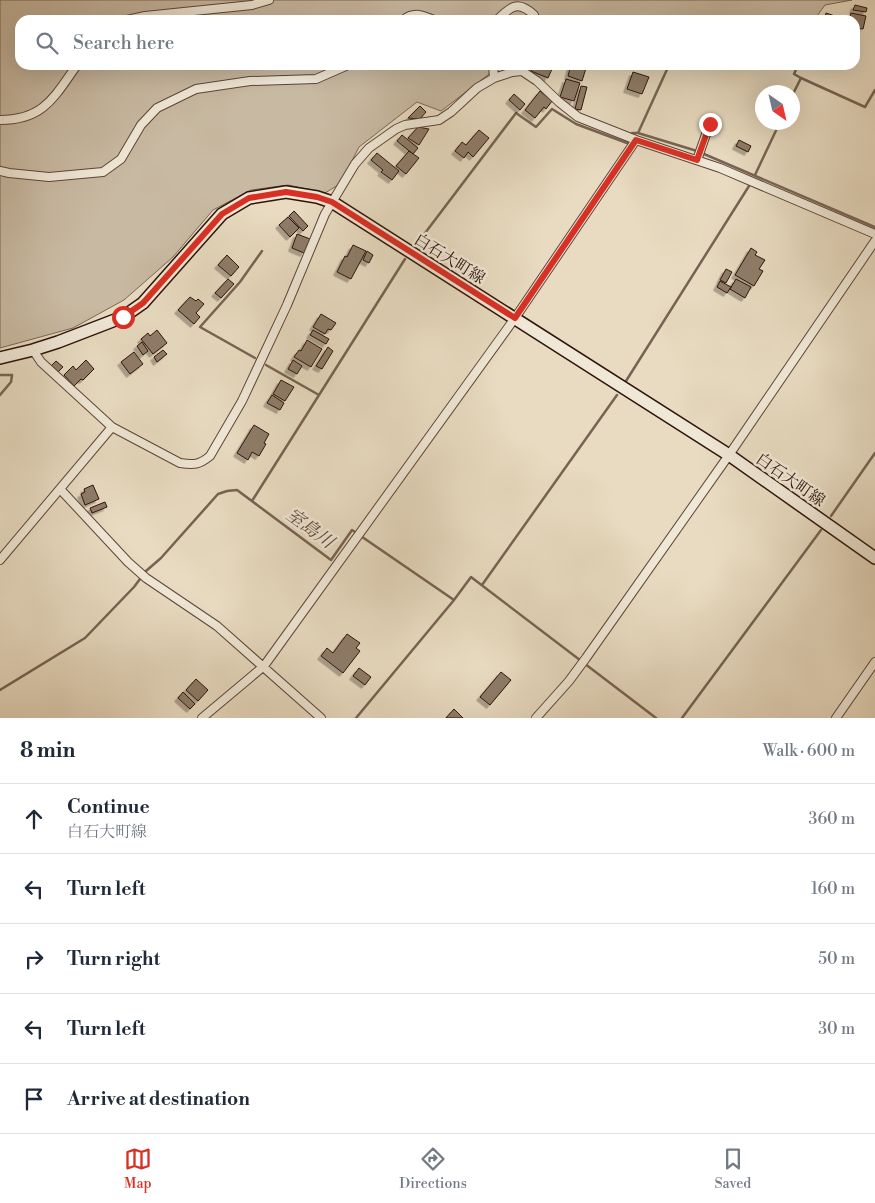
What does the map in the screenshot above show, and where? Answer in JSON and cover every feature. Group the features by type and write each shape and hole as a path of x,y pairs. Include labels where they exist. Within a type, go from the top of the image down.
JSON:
{"main road":[{"name":"白石大町線","path":"0,358 58,342 123,317 143,303 222,214 249,198 286,192 317,197 332,202 729,455 875,558"}],"street":[{"path":"155,15 252,5 269,0"},
{"path":"502,15 509,7 516,5 527,8 534,15"},
{"path":"0,120 24,118 37,113 53,99 73,70"},
{"path":"0,171 49,177 103,172 120,159 141,125 157,108 196,89 250,81 316,80 338,70"},
{"path":"493,70 494,78"},
{"path":"33,350 42,362 112,427 180,463 191,465 203,462 210,456 242,401 287,305 325,214 355,164 369,148 396,129 405,125 439,120 451,112 476,88 494,78 512,72 522,72 537,81 578,117 636,140 699,155 720,168 875,234"},
{"path":"699,155 710,124"},
{"path":"202,718 264,666 515,318 636,140"},
{"path":"536,718 569,681 586,658 729,455 875,241"},
{"path":"0,560 112,427"},
{"path":"60,489 128,562 146,578 217,626 321,718"},
{"path":"836,718 875,662"}],"shaded area":[{"path":"0,0 852,0 825,5 818,15 15,15 15,70 494,70 441,111 417,102 359,147 340,184 325,193 288,185 251,190 213,210 173,257 124,300 73,328 0,348"}],"building":[{"path":"855,5 867,8 866,12 853,10"},
{"path":"851,13 866,16 863,29 860,29 860,15 850,15"},
{"path":"531,70 552,70 548,78"},
{"path":"570,70 585,70 582,81 568,76"},
{"path":"633,72 649,77 642,94 627,89"},
{"path":"566,79 580,83 574,101 560,97"},
{"path":"581,86 587,87 581,110 575,109"},
{"path":"540,91 552,101 535,118 525,110"},
{"path":"514,94 525,104 520,110 509,100"},
{"path":"420,106 426,112 420,119 408,118"},
{"path":"418,127 429,129 419,145 408,138"},
{"path":"479,130 489,138 473,157 468,152 464,158 455,151 462,142 466,145"},
{"path":"402,135 418,148 413,154 397,141"},
{"path":"739,140 751,146 748,152 736,146"},
{"path":"409,151 419,158 406,174 396,166"},
{"path":"377,153 399,171 392,180 381,172 383,170 371,160"},
{"path":"294,211 308,226 303,231 289,216"},
{"path":"288,217 299,228 290,237 279,225"},
{"path":"297,234 310,239 304,253 292,248"},
{"path":"353,245 366,251 351,279 337,272"},
{"path":"751,248 757,252 755,255 765,260 759,269 763,271 754,286 735,275"},
{"path":"367,251 373,255 369,263 363,260"},
{"path":"227,255 239,267 231,276 218,265"},
{"path":"726,269 732,272 726,283 720,280"},
{"path":"228,279 234,284 221,298 215,293"},
{"path":"736,279 751,287 745,298 730,289"},
{"path":"720,281 731,287 727,293 717,287"},
{"path":"190,297 196,301 198,299 204,304 196,313 200,317 194,324 178,310"},
{"path":"321,314 336,323 325,334 313,327"},
{"path":"157,330 167,343 153,354 141,339 148,333 150,336"},
{"path":"313,330 329,339 326,344 310,335"},
{"path":"307,340 322,349 311,367 294,357 299,350 301,351"},
{"path":"142,342 148,351 143,355 137,346"},
{"path":"328,347 333,351 322,369 316,366"},
{"path":"163,350 167,354 157,362 154,357"},
{"path":"134,352 143,364 130,374 121,362"},
{"path":"86,360 94,369 74,386 64,375 73,366 76,370"},
{"path":"293,360 302,366 297,374 288,369"},
{"path":"56,361 63,367 58,372 51,366"},
{"path":"281,380 294,387 285,401 273,394"},
{"path":"272,395 284,403 280,410 267,403"},
{"path":"254,425 269,434 259,456 252,452 248,460 237,453"},
{"path":"93,485 99,499 85,505 81,494 85,492 84,489"},
{"path":"105,502 107,507 92,513 90,508"},
{"path":"347,634 360,643 356,648 360,651 343,673 321,656 327,648 333,653"},
{"path":"359,668 371,677 365,685 353,676"},
{"path":"501,672 511,680 490,705 480,697"},
{"path":"196,679 208,690 198,701 186,690"},
{"path":"183,692 195,704 190,709 178,698"},
{"path":"454,709 463,718 446,718"}],"waterway":[{"path":"638,133 667,70"},
{"path":"796,70 794,74 801,78"},
{"path":"798,85 801,78 865,107 875,90"},
{"path":"416,245 516,113 536,127 552,109 576,124 627,143"},
{"path":"755,175 776,130"},
{"path":"632,133 638,133 697,151 875,227"},
{"path":"626,381 749,186"},
{"path":"255,358 200,327 240,282 262,251"},
{"path":"252,501 405,259"},
{"path":"266,365 319,395"},
{"path":"0,375 12,375 11,382 0,395"},
{"path":"482,585 617,395"},
{"path":"831,516 875,453"},
{"name":"室島川","path":"0,690 85,638 134,587 146,571 161,558 218,494 237,490 331,560 352,530 454,600 471,577 656,718"},
{"path":"682,718 821,530"},
{"path":"356,718 454,600"}],"route":[{"path":"123,317 143,303 222,214 249,198 286,192 317,197 332,202 515,318 636,140 697,160 710,124"}]}
